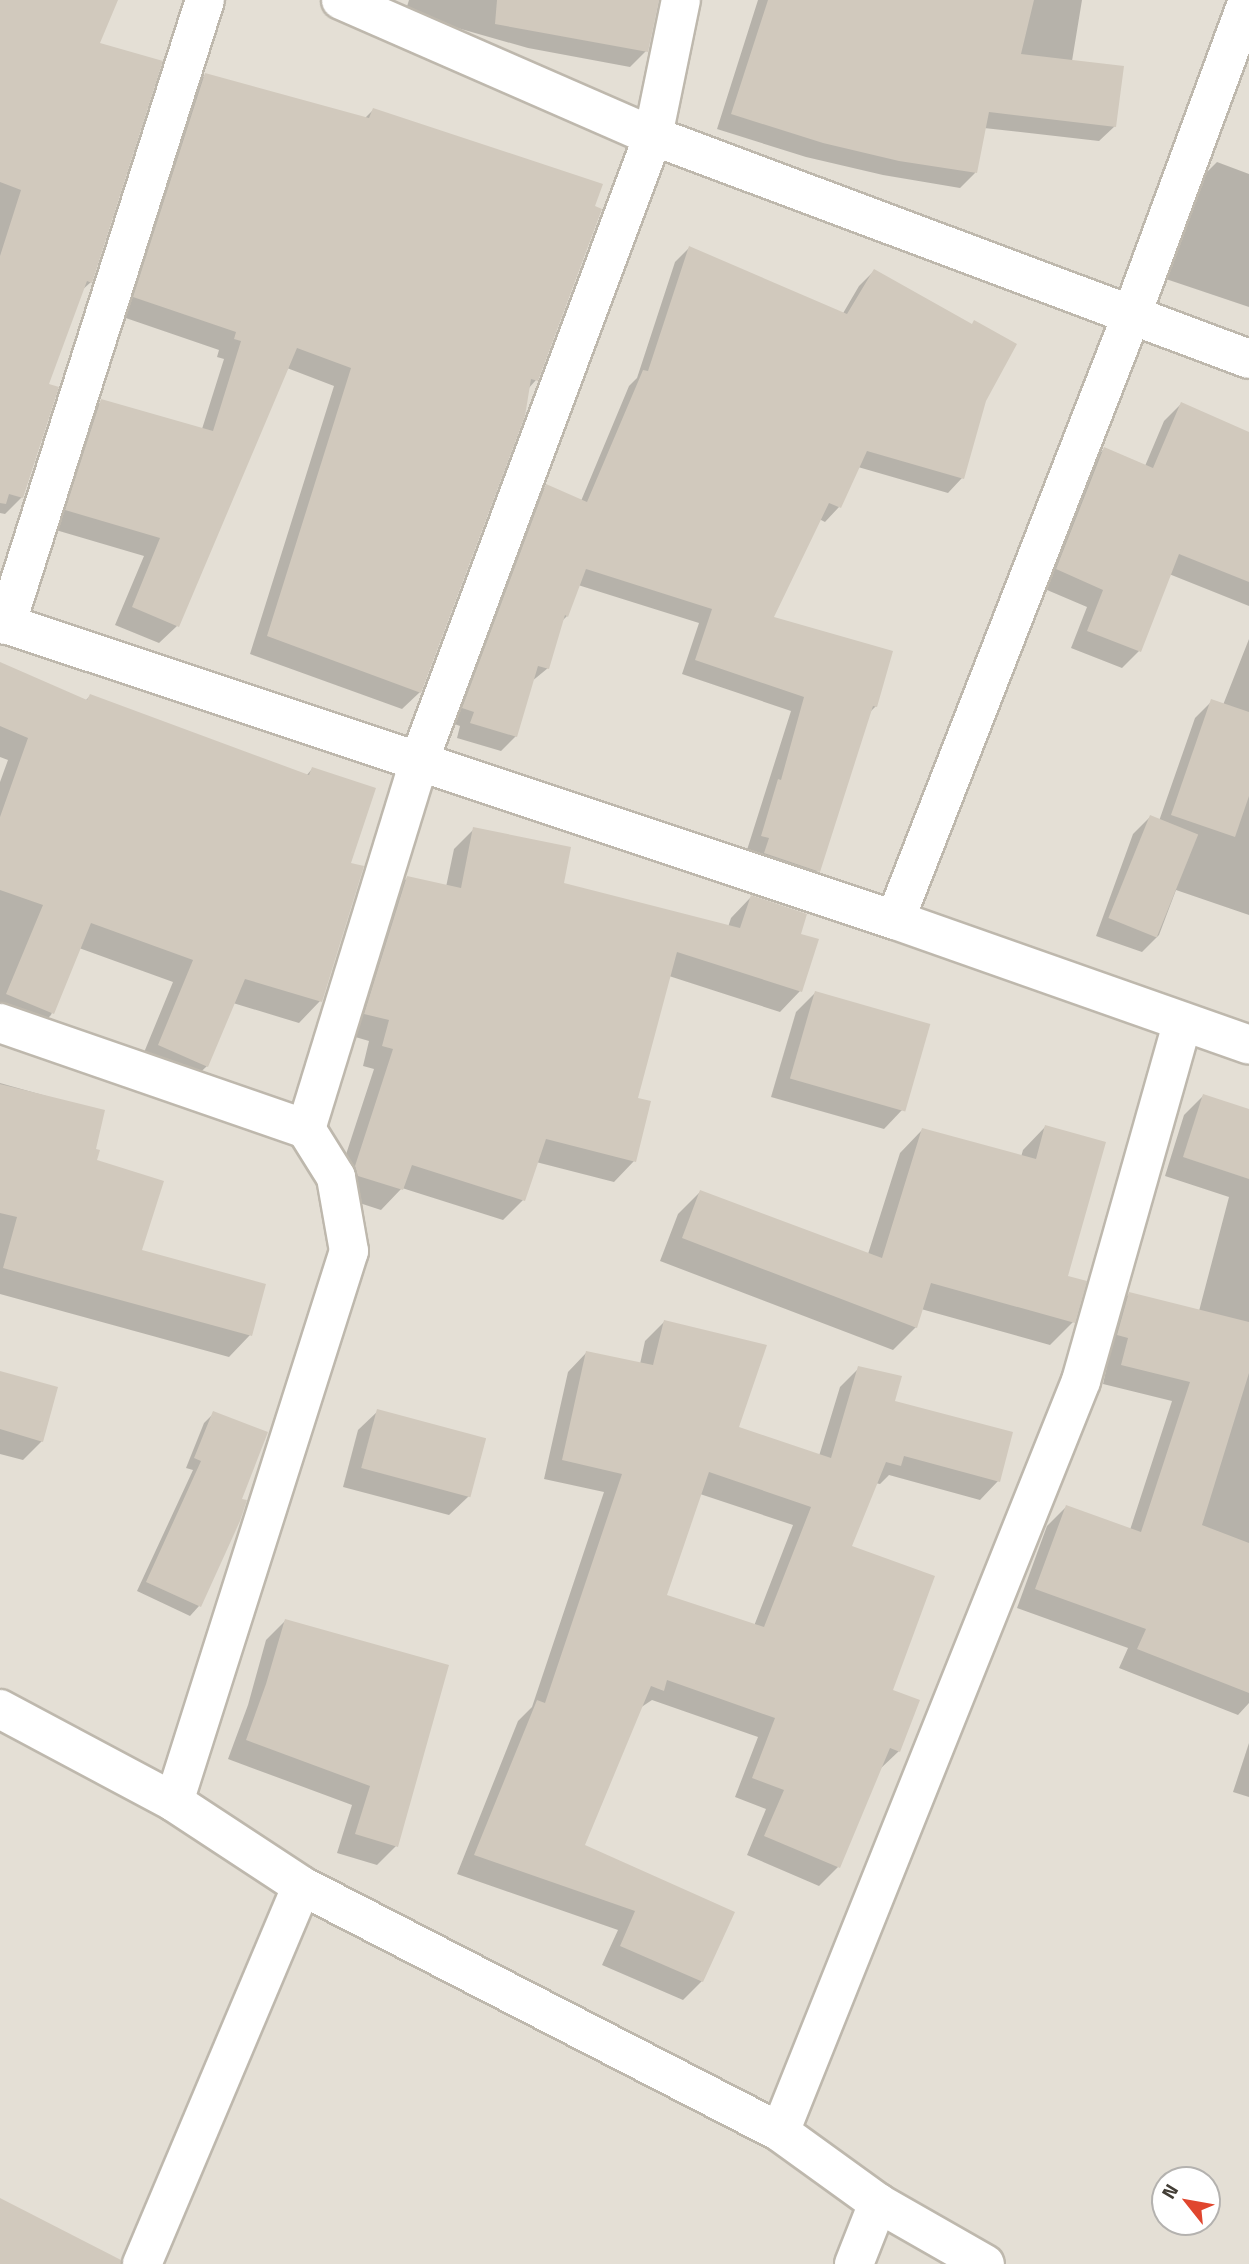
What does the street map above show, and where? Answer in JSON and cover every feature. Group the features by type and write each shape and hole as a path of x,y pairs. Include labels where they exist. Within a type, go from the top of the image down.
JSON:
{"street":[{"path":"205,0 3,623 895,920 1249,1045"},
{"path":"341,0 653,136 1249,359"},
{"path":"306,1129 419,761 653,136 681,0"},
{"path":"895,920 1132,314 1248,0"},
{"path":"0,1023 306,1129 336,1177 349,1251 174,1802"},
{"path":"780,2132 1081,1381 1182,1023"},
{"path":"0,1709 174,1802 302,1886 780,2132 878,2203 985,2264"},
{"path":"142,2264 302,1886"},
{"path":"854,2264 878,2203"}],"shaded area":[{"path":"0,0 1249,0 1249,2264 0,2264"}],"building":[{"path":"0,0 118,0 100,43 163,61 92,283 87,281 49,384 59,387 23,498 9,494 6,504 0,503 0,256 21,190 0,182"},
{"path":"497,0 659,0 648,52 495,24"},
{"path":"768,0 1034,0 1021,54 1124,66 1116,127 989,112 977,173 899,161 823,143 731,114"},
{"path":"205,73 369,118 373,108 603,184 595,206 602,209 538,381 531,379 525,416 421,693 267,636 351,368 297,348 179,627 132,607 160,538 65,510 101,399 213,431 241,341 234,339 236,332 133,297"},
{"path":"689,246 847,314 874,269 972,324 974,320 1017,344 986,401 964,479 867,451 841,508 829,503 774,617 893,651 877,707 873,706 820,872 764,853 769,838 761,836 778,779 781,780 804,697 695,660 712,609 586,569 568,617 565,615 549,669 538,666 517,737 470,723 474,712 462,708 546,484 587,502 643,370 648,371"},
{"path":"1181,402 1249,432 1249,582 1179,554 1141,652 1087,631 1103,590 1056,569 1104,447 1153,468"},
{"path":"0,662 87,700 90,694 309,775 312,767 376,788 351,863 364,866 322,1002 245,979 208,1067 158,1045 193,960 91,923 54,1014 6,994 43,905 0,890 0,817 28,738 0,726"},
{"path":"1211,699 1249,712 1249,796 1235,837 1171,815"},
{"path":"1150,815 1198,834 1157,937 1108,918"},
{"path":"473,827 571,847 564,883 740,928 751,895 807,914 801,934 819,939 802,992 677,952 638,1098 651,1101 636,1162 546,1139 525,1201 412,1165 403,1190 358,1176 355,1166 393,1049 382,1046 389,1020 364,1014 407,876 461,888"},
{"path":"815,991 930,1024 905,1112 790,1078"},
{"path":"0,1084 105,1110 96,1149 100,1150 97,1160 164,1181 142,1250 266,1284 252,1336 3,1268 17,1217 0,1213"},
{"path":"1203,1094 1249,1109 1249,1179 1183,1157"},
{"path":"1045,1125 1106,1142 1068,1276 1087,1281 1075,1323 931,1283 917,1328 682,1238 700,1190 882,1258 922,1128 1036,1159"},
{"path":"1129,1292 1249,1322 1249,1373 1202,1525 1249,1543 1249,1693 1137,1649 1146,1629 1035,1589 1066,1505 1141,1532 1190,1382 1121,1365 1128,1338 1117,1335"},
{"path":"664,1320 767,1345 739,1427 831,1458 858,1366 902,1376 895,1401 1013,1432 1000,1482 904,1456 901,1466 886,1462 852,1546 935,1576 893,1690 920,1700 900,1752 890,1748 840,1868 764,1836 784,1790 752,1778 775,1718 667,1680 664,1691 651,1686 585,1845 735,1912 703,1982 620,1946 635,1911 474,1855 537,1700 545,1703 622,1474 562,1460 586,1351 653,1365","holes":["709,1472 811,1507 764,1627 667,1595"]},
{"path":"0,1371 58,1387 43,1442 0,1429"},
{"path":"377,1409 486,1438 470,1497 361,1468"},
{"path":"213,1411 268,1432 242,1499 247,1500 240,1521 201,1607 146,1582 201,1461 194,1458"},
{"path":"285,1619 449,1665 398,1847 355,1834 370,1786 246,1740"},
{"path":"0,2198 121,2260 121,2264 0,2264"}]}
